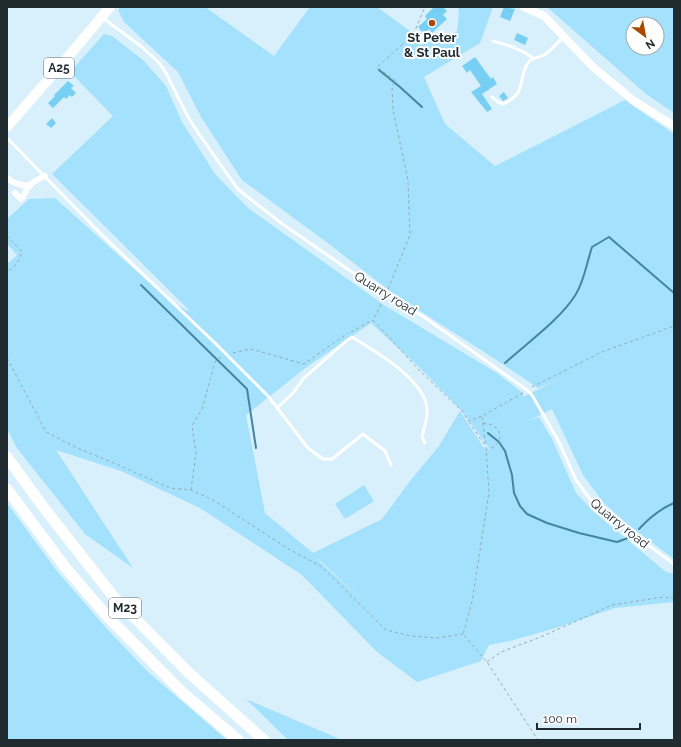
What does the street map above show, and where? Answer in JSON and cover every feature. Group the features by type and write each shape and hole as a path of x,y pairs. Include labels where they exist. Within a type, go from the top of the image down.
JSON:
{"highway":[{"name":"M23","path":"7,457 41,504 113,596 189,673 264,740"},
{"name":"M23","path":"7,489 66,567 107,616 183,693 238,740"}],"main road":[{"name":"A25","path":"7,127 110,7"}],"street":[{"path":"524,7 544,16 593,67 634,101 674,126"},
{"path":"14,193 21,199 34,181 44,176"},
{"path":"7,178 11,182 19,185 30,186"}],"lane":[{"name":"Quarry road","path":"102,17 142,47 160,64 169,78 188,117 237,188 284,225 386,295 424,317 527,390 532,395 559,442 576,480 590,499 604,513 674,564"},
{"path":"492,97 498,102 504,104 514,98 519,92 527,65 533,58 543,56 557,45 564,36"},
{"path":"494,41 526,52 533,58"},
{"path":"7,138 103,236 268,396 308,448 323,459 332,459 363,434 385,451 391,465"},
{"path":"277,408 294,392 303,378 352,337 376,352 402,372 418,388 426,403 427,417 422,436 425,443"}],"path":[{"path":"191,490 196,453 192,426 202,410 215,362 218,359 226,354 251,349 304,364 343,336 373,320 386,295 410,235 408,180 394,110 392,86 396,81 377,67 413,35 425,7"},
{"path":"7,236 22,252 17,264 7,272"},
{"path":"373,320 420,370 462,411 486,448"},
{"path":"468,421 482,416 527,390 602,352 674,326"},
{"path":"7,358 46,432 75,447 170,488 191,490 213,500 287,548 322,566 386,630 411,636 430,637 463,634"},
{"path":"463,634 472,602 488,492 486,448 482,416"},
{"path":"483,422 491,423 497,428 500,435 494,448 486,450"},
{"path":"487,662 501,652 543,636 612,605 663,597 674,598"},
{"path":"463,634 487,662 538,740"}],"shaded area":[{"path":"121,7 205,7 274,56 310,7 377,7 410,31 421,45 457,32 459,14 458,7 493,7 480,43 424,77 445,124 495,166 625,100 674,134 674,559 627,524 603,502 583,475 552,409 528,421 539,417 552,439 576,493 594,512 666,572 674,574 674,602 615,608 559,627 510,641 489,645 481,661 417,682 376,651 302,575 200,508 121,471 56,450 133,568 85,534 17,448 7,429 7,264 17,255 7,244 7,219 29,199 55,198 172,303 191,312 52,174 113,116 70,72 104,34 112,36 143,60 166,86 182,122 215,174 248,208 384,305 497,373 523,393 523,397 557,380 538,388 395,295 242,180 201,117 178,72 124,22 118,10","holes":["371,323 421,369 462,411 491,451 484,448 460,411 439,446 410,481 382,519 313,553 265,513 246,415 304,369","315,556 367,604 321,563"]},
{"path":"547,7 674,7 674,113 646,94"},
{"path":"364,485 374,501 345,519 335,504"},
{"path":"7,503 56,570 107,629 147,671 227,740 7,740"},
{"path":"246,699 342,740 288,740"}],"building":[{"name":"St Peter & St Paul","path":"434,7 443,7 447,11 443,15 447,19 432,33 429,29 424,34 418,27 427,19 425,16"},
{"path":"504,7 515,9 510,21 500,17"},
{"path":"517,33 528,38 525,45 514,40"},
{"path":"475,57 491,79 493,77 497,84 482,94 492,109 487,112 471,92 481,86 470,70 467,73 462,66"},
{"path":"68,81 74,86 71,88 76,93 72,97 70,95 66,99 64,97 53,108 48,103"},
{"path":"504,92 508,98 503,101 499,96"},
{"path":"52,118 56,123 51,128 46,124"}],"waterway":[{"path":"379,70 422,107"},
{"path":"505,363 562,313 576,294 592,247 609,237 674,293"},
{"path":"141,285 247,389 256,448"},
{"path":"488,433 499,442 505,451 512,475 514,493 520,506 527,514 547,523 579,533 617,542 628,538"},
{"path":"639,529 655,514 674,503"}],"place":[{"name":"St Peter & St Paul","path":"432,23"}]}
